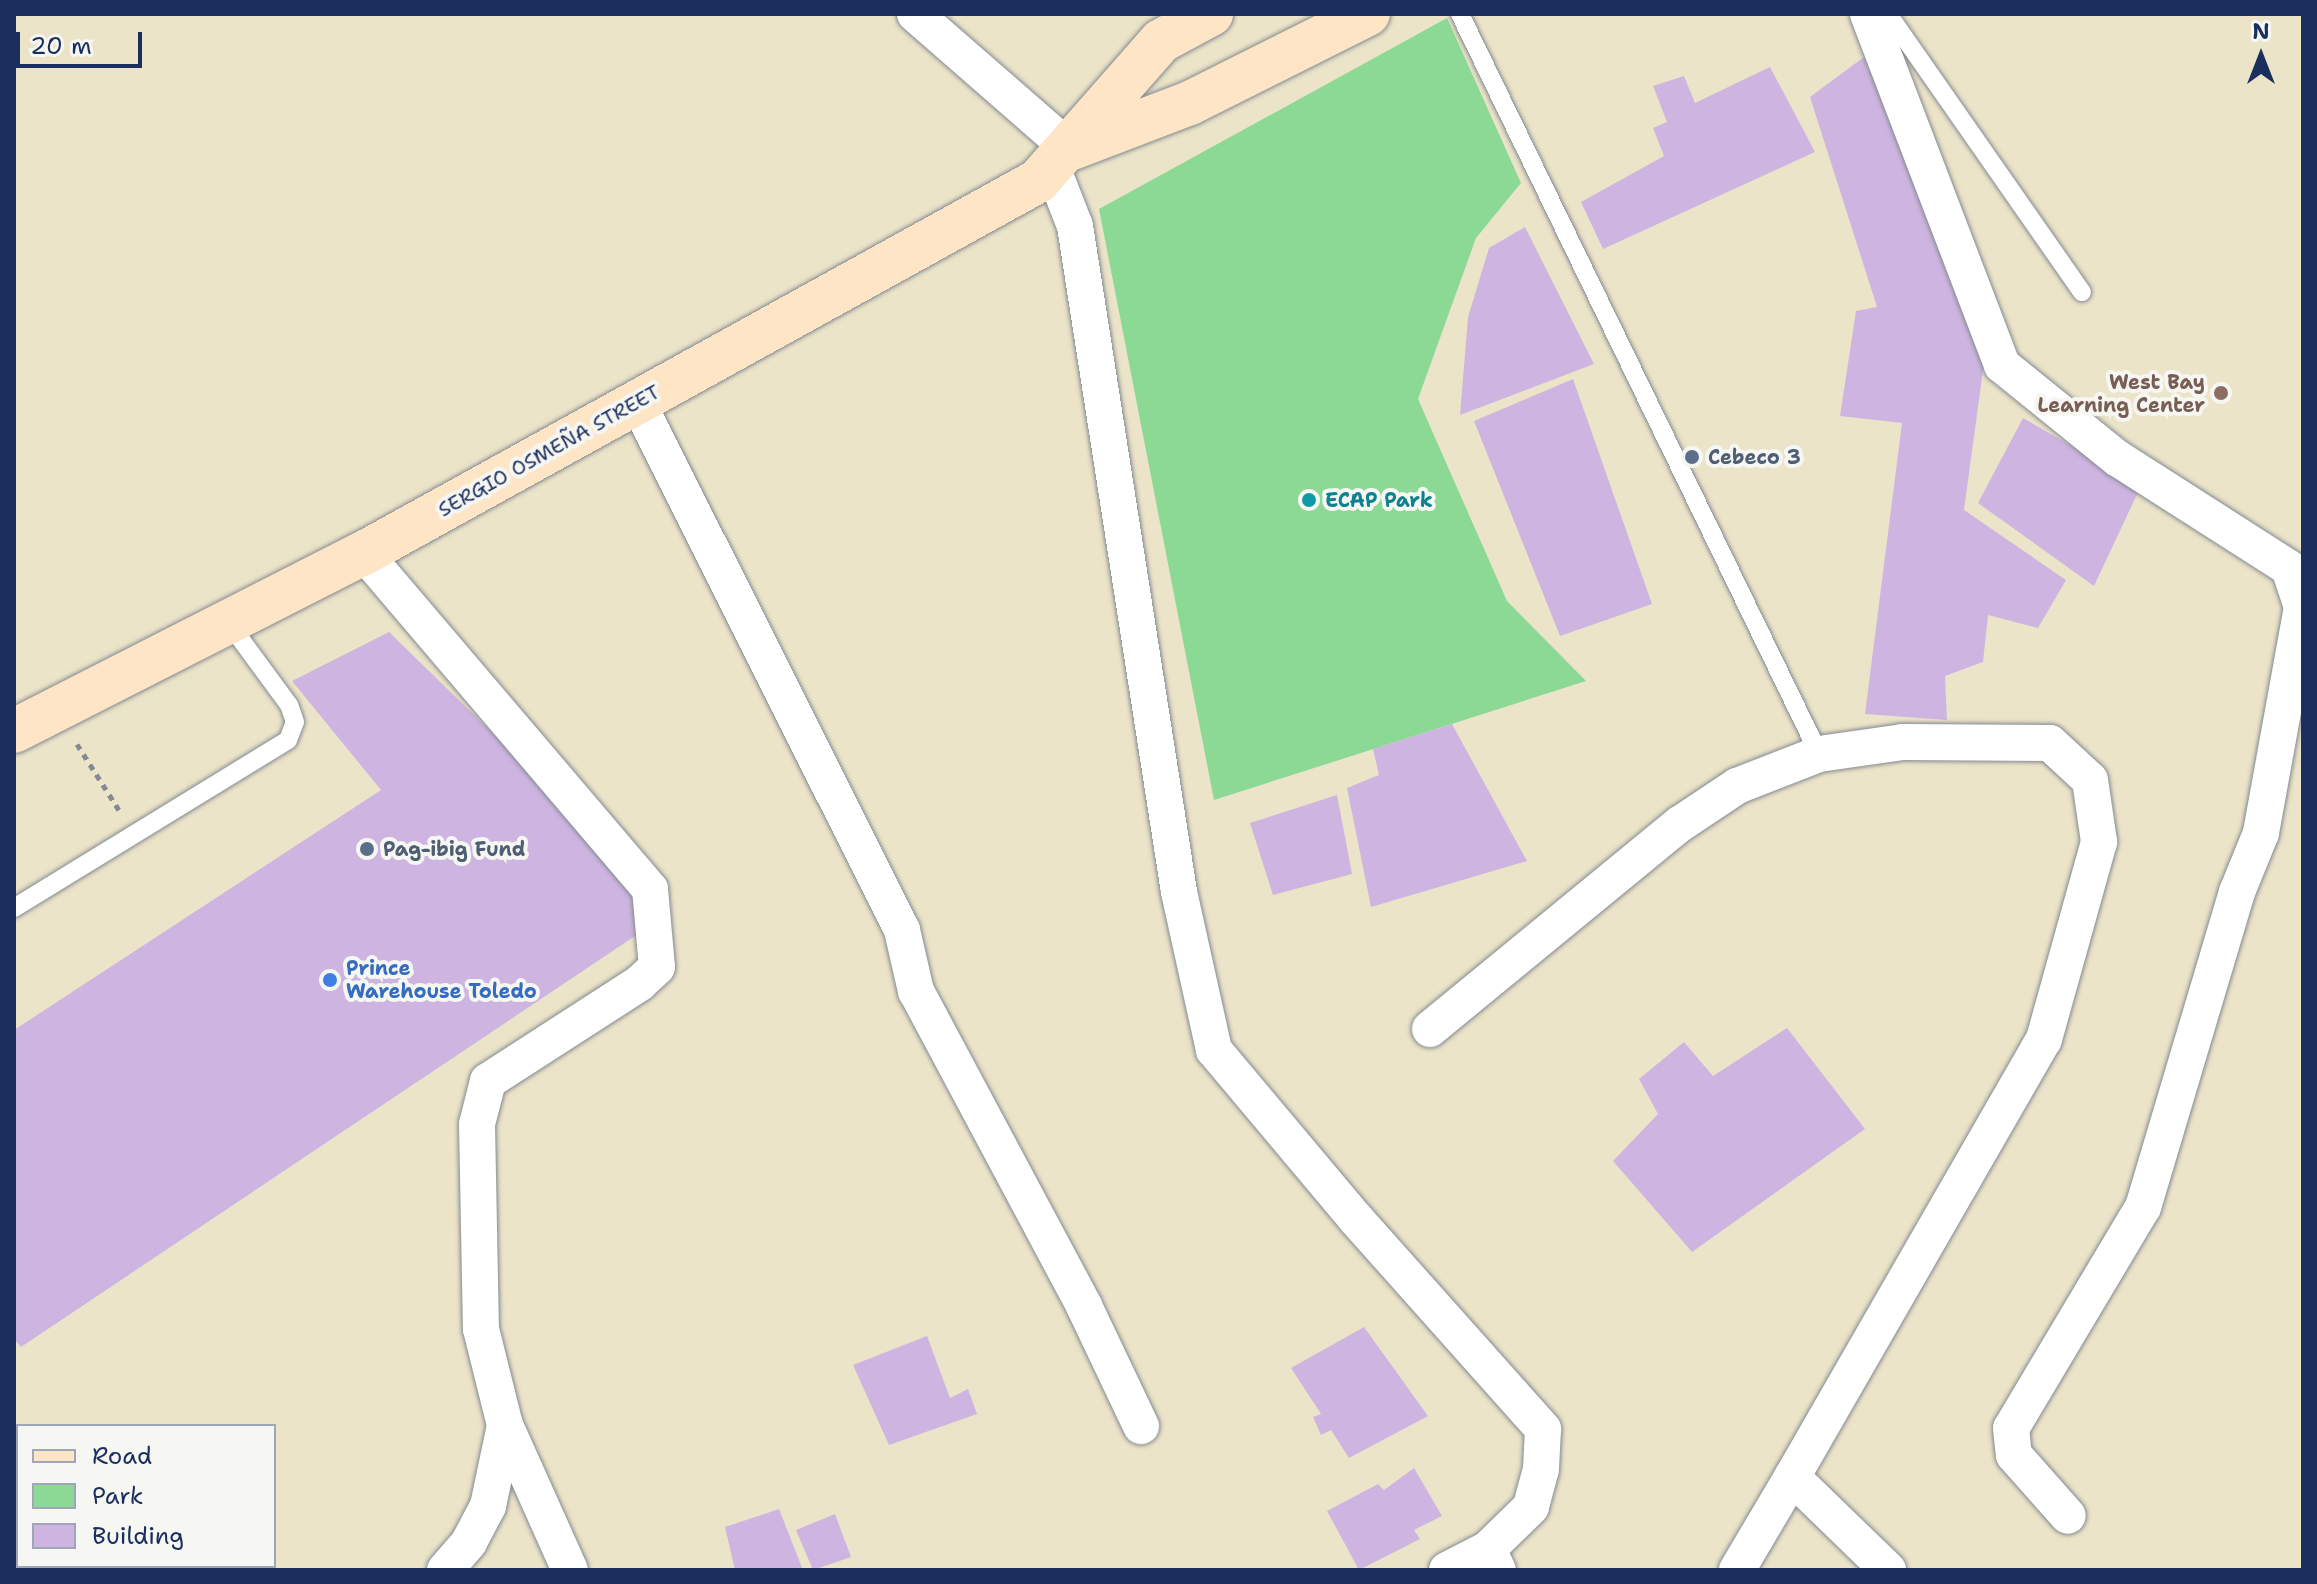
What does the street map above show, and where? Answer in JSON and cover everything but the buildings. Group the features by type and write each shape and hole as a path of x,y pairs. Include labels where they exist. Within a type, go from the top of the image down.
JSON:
{"main road":[{"name":"SERGIO OSMEÑA STREET","path":"14,731 364,553 1038,181 1161,41 1211,14"},
{"name":"SERGIO OSMEÑA STREET","path":"1061,158 1190,103 1368,14"}],"street":[{"path":"915,14 1061,158 1075,226 1179,892 1214,1050 1543,1429 1541,1469 1531,1507 1493,1560 1447,1570"},
{"path":"1868,14 2002,365 2117,458 2289,568 2302,607 2261,833 2237,892 2143,1207 2011,1428 2014,1455 2068,1516"},
{"path":"638,403 902,930 916,991 1084,1306 1141,1426"},
{"path":"364,553 650,889 657,928 657,967 640,983 488,1081 477,1124 481,1329 505,1425 570,1570"},
{"path":"1430,1029 1680,824 1737,786 1819,754 1903,742 2050,743 2090,780 2099,842 2044,1039 1737,1570"},
{"path":"445,1570 469,1542 488,1506 505,1425"},
{"path":"1792,1477 1888,1570"}],"lane":[{"path":"1460,14 1819,754"},
{"path":"1888,14 2082,292"},
{"path":"14,908 288,740 295,722 289,705 228,622"}],"path":[{"path":"55,710 134,834"}],"green space":[{"name":"ECAP Park","path":"1447,18 1521,183 1476,238 1418,399 1507,601 1586,681 1214,800 1099,209"}],"place":[{"name":"West Bay Learning Center","path":"2221,393"},
{"name":"Cebeco 3","path":"1692,457"},
{"name":"ECAP Park","path":"1309,500"},
{"name":"Pag-ibig Fund","path":"367,849"},
{"name":"Prince Warehouse Toledo","path":"330,980"}]}
